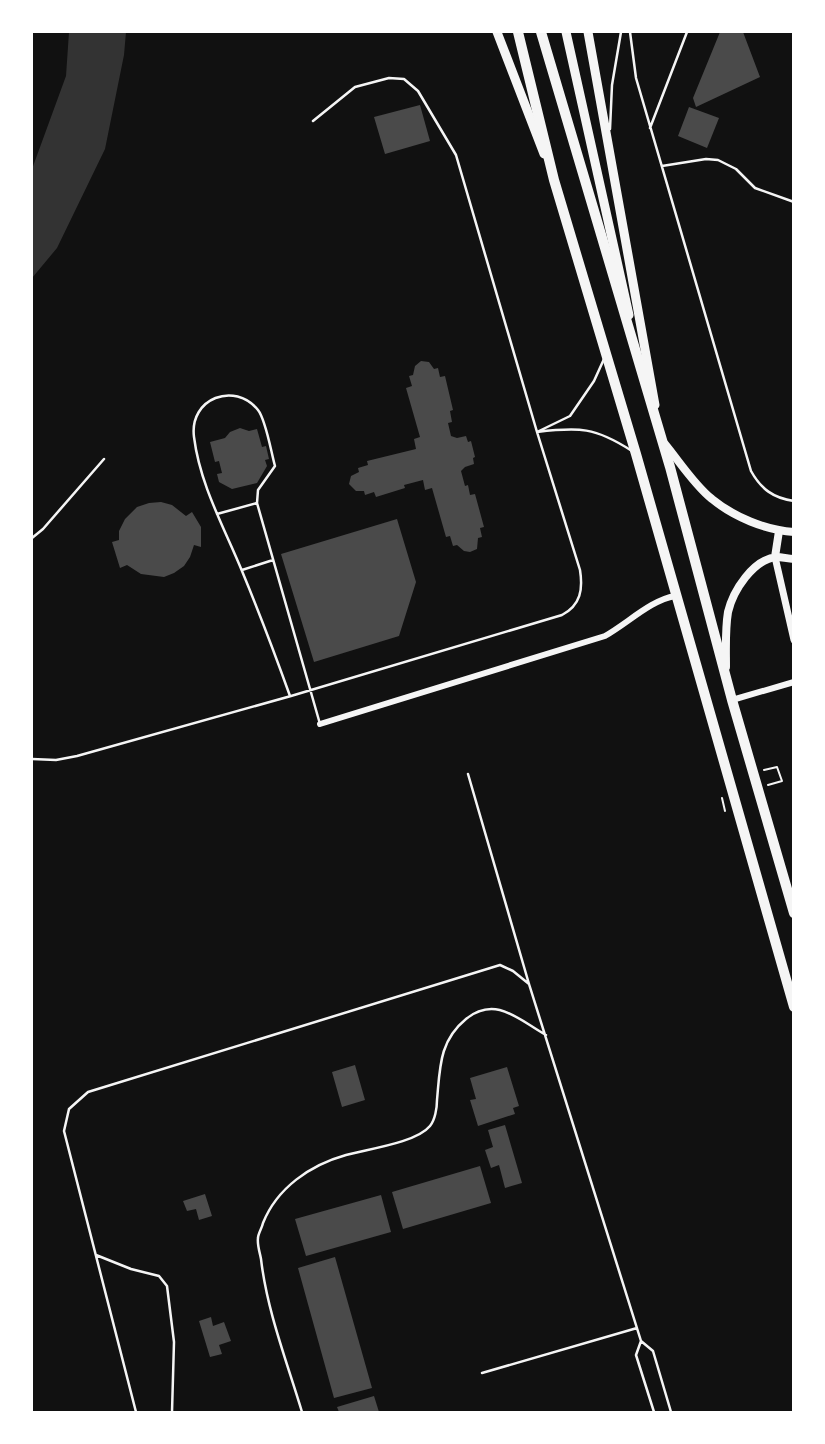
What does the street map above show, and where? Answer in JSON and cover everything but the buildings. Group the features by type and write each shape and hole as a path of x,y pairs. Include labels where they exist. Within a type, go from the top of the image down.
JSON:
{"highway":[{"path":"518,32 554,180 636,454 793,1007"},
{"path":"541,32 662,441 793,913"}],"main road":[{"path":"498,32 554,180"},
{"path":"566,32 646,389"},
{"path":"588,32 662,441 711,499 749,521 779,531 793,532"},
{"path":"775,557 779,531"},
{"path":"725,670 728,613 733,598 751,571 775,557 793,559"}],"street":[{"path":"775,557 793,640"},
{"path":"320,724 605,636 659,599 675,596"},
{"path":"732,700 793,682"}],"lane":[{"path":"609,150 612,85 621,32"},
{"path":"630,32 636,78 751,471 763,489 780,499 793,502"},
{"path":"650,128 687,32"},
{"path":"32,759 56,760 77,756 291,696 562,615 575,606 581,591 580,570 456,155 418,91 404,79 389,78 355,87 313,121"},
{"path":"662,166 706,159 718,160 736,169 755,188 793,202"},
{"path":"537,432 570,416 594,381 605,356"},
{"path":"291,696 242,570 205,487 194,426 201,406 220,396 244,399 260,411 275,466 258,490 257,503 320,724"},
{"path":"537,432 583,429 615,440 636,454"},
{"path":"32,538 43,529 104,458"},
{"path":"218,514 257,503"},
{"path":"242,570 272,560"},
{"path":"468,774 529,984 638,1328 641,1341 636,1355 653,1412"},
{"path":"136,1412 64,1131 69,1109 88,1092 500,965 513,971 529,984"},
{"path":"302,1412 263,1279 258,1238 267,1214 284,1189 315,1166 414,1136 430,1125 437,1108 441,1057 447,1039 456,1027 471,1015 488,1008 499,1008 546,1035"},
{"path":"96,1255 131,1269 159,1276 167,1286 174,1342 172,1412"},
{"path":"482,1373 638,1328"},
{"path":"641,1341 653,1351 671,1412"}],"path":[{"path":"753,774 777,766 782,781"},
{"path":"721,798 725,811"}],"shaded area":[{"path":"69,32 126,32 124,55 105,149 57,248 32,278 32,169 66,76"}]}
